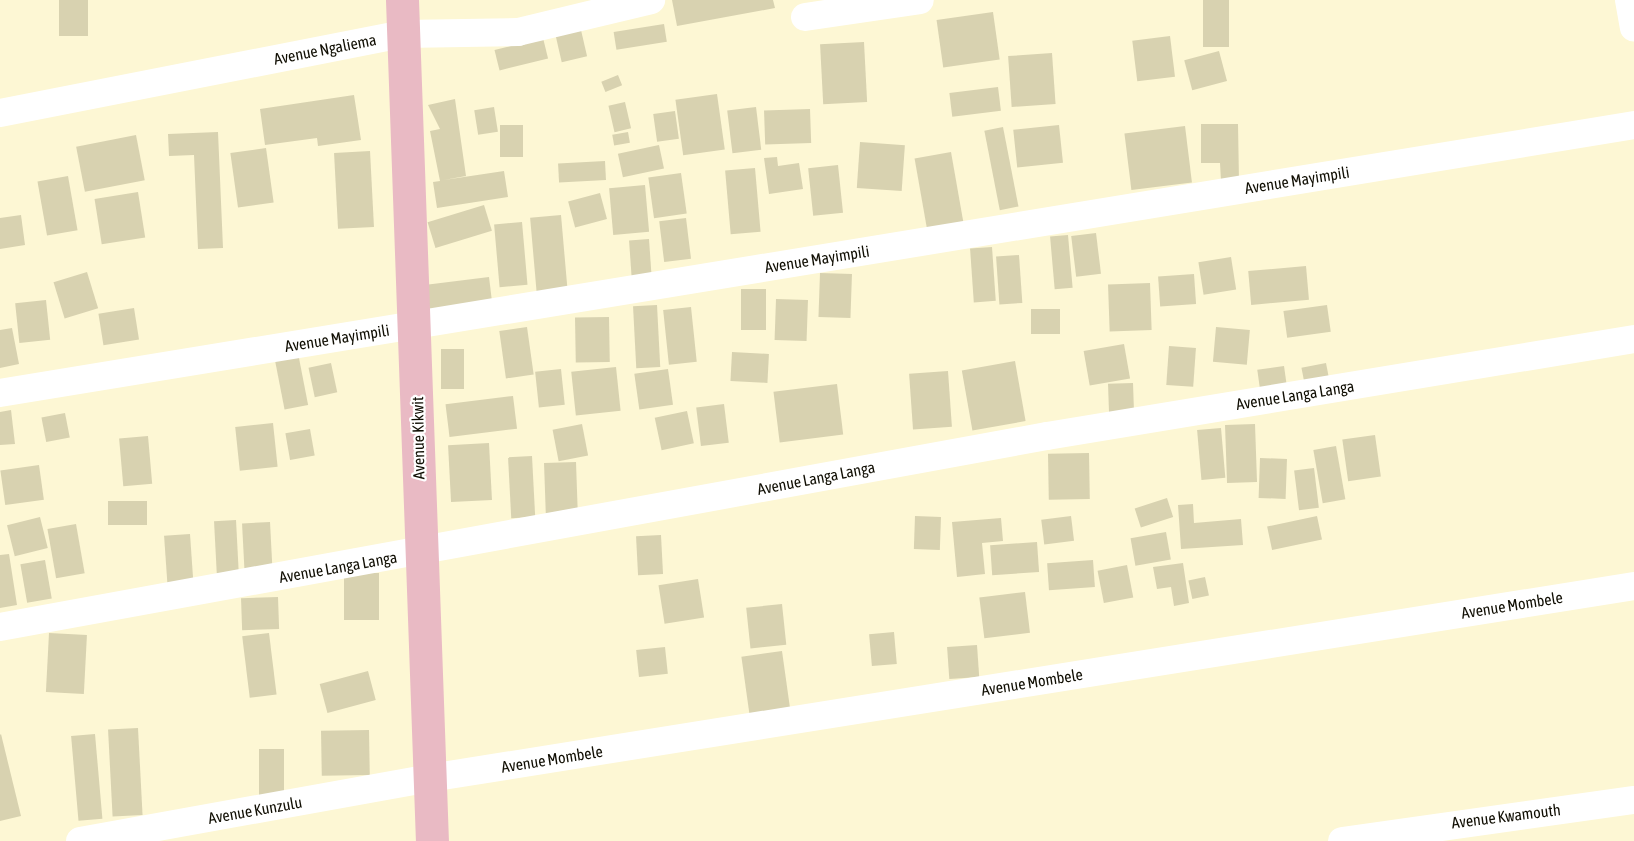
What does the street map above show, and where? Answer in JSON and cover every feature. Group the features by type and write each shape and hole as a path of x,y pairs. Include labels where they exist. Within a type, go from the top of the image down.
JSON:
{"main road":[{"name":"Avenue Kikwit","path":"402,0 416,326 420,552 432,841"}],"street":[{"name":"Avenue Ngaliema","path":"0,113 402,34 518,32 651,0"},
{"path":"805,17 920,0"},
{"path":"1629,0 1634,28"},
{"name":"Avenue Mayimpili","path":"0,393 1634,125"},
{"name":"Avenue Langa Langa","path":"0,627 1047,436 1634,339"},
{"name":"Avenue Mombele","path":"430,778 1634,586"},
{"name":"Avenue Kunzulu","path":"80,841 430,778"},
{"name":"Avenue Kwamouth","path":"1342,841 1472,830 1634,800"}],"building":[{"path":"59,0 88,0 88,36 59,36"},
{"path":"672,0 773,0 775,8 677,26"},
{"path":"1203,0 1229,0 1229,47 1203,47"},
{"path":"993,12 1000,60 943,67 937,20"},
{"path":"664,24 667,42 616,50 614,32"},
{"path":"581,30 587,56 562,62 556,36"},
{"path":"1170,36 1175,77 1137,81 1132,41"},
{"path":"543,38 548,58 500,70 494,50"},
{"path":"864,42 867,102 823,104 820,44"},
{"path":"1219,51 1227,81 1192,90 1184,60"},
{"path":"1052,53 1056,104 1012,107 1008,56"},
{"path":"618,75 622,85 605,92 601,82"},
{"path":"998,87 1001,111 952,117 949,93"},
{"path":"717,94 725,149 683,155 675,100"},
{"path":"354,95 361,140 318,146 317,138 265,145 260,109"},
{"path":"455,99 466,176 444,180 504,171 508,197 437,208 433,182 440,181 430,131 440,129 428,105"},
{"path":"625,102 631,128 615,132 608,106"},
{"path":"494,107 498,132 478,135 474,110"},
{"path":"756,107 761,150 732,153 727,111"},
{"path":"810,109 811,143 765,145 764,111"},
{"path":"675,111 679,139 657,142 653,114"},
{"path":"1201,124 1238,124 1239,181 1221,181 1220,163 1201,163"},
{"path":"500,125 523,125 523,157 500,157"},
{"path":"1059,125 1063,163 1017,168 1013,130"},
{"path":"1185,126 1192,183 1131,190 1124,133"},
{"path":"1003,127 1018,207 1000,210 984,131"},
{"path":"218,132 223,248 198,249 194,155 169,156 168,134"},
{"path":"628,132 630,143 614,146 612,135"},
{"path":"136,135 145,180 85,192 76,147"},
{"path":"860,142 905,145 902,191 857,188"},
{"path":"659,145 664,168 623,177 618,154"},
{"path":"266,148 274,202 238,207 230,153"},
{"path":"370,151 374,227 338,229 334,153"},
{"path":"951,152 964,223 927,229 915,158"},
{"path":"777,157 778,166 799,163 803,189 769,194 764,158"},
{"path":"605,161 606,180 559,182 558,163"},
{"path":"838,165 843,213 813,216 808,168"},
{"path":"755,168 761,232 731,234 725,171"},
{"path":"681,173 687,214 654,218 648,178"},
{"path":"68,176 78,230 47,236 37,181"},
{"path":"645,185 649,232 613,235 609,188"},
{"path":"138,192 145,237 102,244 95,199"},
{"path":"600,193 607,219 575,228 568,202"},
{"path":"484,205 492,231 435,248 428,222"},
{"path":"21,215 25,245 0,249 0,218"},
{"path":"561,215 568,293 537,295 530,218"},
{"path":"686,218 691,259 664,262 659,221"},
{"path":"522,222 527,285 500,287 494,224"},
{"path":"1096,233 1101,274 1076,277 1071,236"},
{"path":"1068,235 1073,288 1055,289 1050,237"},
{"path":"649,239 652,282 632,283 629,240"},
{"path":"992,247 996,301 974,302 970,249"},
{"path":"1019,255 1022,303 999,304 996,257"},
{"path":"1231,257 1236,290 1204,295 1198,262"},
{"path":"1306,266 1309,300 1251,305 1248,271"},
{"path":"87,272 98,308 65,319 54,282"},
{"path":"820,273 852,274 850,318 818,317"},
{"path":"1194,274 1196,304 1160,306 1158,277"},
{"path":"489,277 492,303 430,310 426,285"},
{"path":"1150,283 1152,330 1110,331 1108,284"},
{"path":"741,289 766,289 766,330 741,330"},
{"path":"776,299 808,300 807,341 775,340"},
{"path":"46,300 50,340 19,343 15,303"},
{"path":"657,305 660,367 636,368 633,306"},
{"path":"1327,305 1331,332 1287,338 1283,311"},
{"path":"691,307 697,362 669,365 663,310"},
{"path":"134,308 139,340 103,345 98,314"},
{"path":"1031,309 1060,309 1060,334 1031,334"},
{"path":"609,317 610,362 576,363 575,318"},
{"path":"527,327 534,375 506,378 499,331"},
{"path":"1216,327 1250,330 1247,365 1213,362"},
{"path":"12,328 19,364 0,368 0,330"},
{"path":"1124,344 1130,378 1090,386 1084,351"},
{"path":"1169,346 1196,348 1193,387 1166,385"},
{"path":"441,349 464,349 464,389 441,389"},
{"path":"732,352 769,354 767,383 730,381"},
{"path":"298,353 308,405 285,410 274,358"},
{"path":"1015,361 1026,421 972,430 962,370"},
{"path":"331,363 337,392 315,397 309,368"},
{"path":"1326,363 1330,383 1305,387 1301,368"},
{"path":"1284,366 1287,387 1260,391 1257,370"},
{"path":"616,367 621,411 576,415 571,372"},
{"path":"561,369 565,405 539,408 535,372"},
{"path":"668,369 673,405 639,409 634,374"},
{"path":"948,371 952,427 913,430 909,374"},
{"path":"1133,383 1134,417 1109,418 1108,384"},
{"path":"837,384 843,435 780,442 773,392"},
{"path":"513,396 517,429 450,437 446,404"},
{"path":"724,404 729,443 701,446 696,407"},
{"path":"11,410 15,444 0,445 0,412"},
{"path":"687,411 694,443 662,450 655,418"},
{"path":"65,413 70,438 46,442 41,418"},
{"path":"273,423 278,467 240,471 235,427"},
{"path":"582,424 588,455 559,461 553,430"},
{"path":"1255,424 1257,482 1227,483 1225,425"},
{"path":"1221,428 1225,478 1201,480 1197,430"},
{"path":"310,429 315,456 290,460 285,433"},
{"path":"1375,435 1381,477 1348,481 1342,440"},
{"path":"148,436 152,484 123,486 119,439"},
{"path":"489,443 492,500 451,502 448,445"},
{"path":"1336,446 1345,499 1323,503 1313,450"},
{"path":"1089,453 1090,499 1049,500 1048,454"},
{"path":"532,456 535,517 511,518 508,457"},
{"path":"1260,458 1287,459 1286,499 1259,498"},
{"path":"576,462 578,519 546,520 544,463"},
{"path":"39,465 44,500 5,505 0,470"},
{"path":"1314,468 1319,508 1299,510 1294,470"},
{"path":"1167,498 1173,517 1141,528 1135,509"},
{"path":"108,501 147,501 147,525 108,525"},
{"path":"1193,504 1194,523 1241,519 1243,545 1181,549 1178,505"},
{"path":"915,516 941,517 940,550 914,549"},
{"path":"1071,516 1074,541 1044,544 1041,520"},
{"path":"1317,516 1322,539 1272,550 1267,527"},
{"path":"40,517 48,548 15,556 7,525"},
{"path":"1001,518 1003,541 982,543 985,574 957,577 952,522"},
{"path":"236,520 239,576 217,577 214,521"},
{"path":"270,522 273,572 245,573 242,523"},
{"path":"76,524 85,573 56,578 47,529"},
{"path":"1166,532 1171,560 1135,566 1131,538"},
{"path":"190,534 193,583 167,585 164,536"},
{"path":"661,535 663,574 638,575 636,536"},
{"path":"1037,542 1039,572 992,575 990,545"},
{"path":"9,554 17,605 0,608 0,555"},
{"path":"45,560 52,598 27,603 20,564"},
{"path":"1093,560 1095,587 1049,590 1047,563"},
{"path":"1183,563 1189,603 1174,606 1171,587 1157,589 1153,567"},
{"path":"1127,565 1133,597 1104,603 1098,571"},
{"path":"344,573 379,573 379,620 344,620"},
{"path":"1205,577 1209,596 1192,599 1188,581"},
{"path":"698,579 704,618 665,624 658,585"},
{"path":"1025,592 1030,633 984,638 979,598"},
{"path":"278,597 279,629 242,630 241,598"},
{"path":"782,604 786,645 750,649 746,608"},
{"path":"894,632 897,664 872,666 869,634"},
{"path":"49,633 87,635 84,694 46,692"},
{"path":"269,633 277,695 250,698 242,636"},
{"path":"977,645 979,677 949,679 947,647"},
{"path":"665,647 668,674 639,677 636,650"},
{"path":"782,651 790,709 750,715 741,657"},
{"path":"368,671 376,700 327,713 320,684"},
{"path":"138,728 143,815 113,816 108,730"},
{"path":"369,730 370,775 322,776 321,731"},
{"path":"95,734 102,819 78,821 71,736"},
{"path":"0,735 21,816 0,821"},
{"path":"259,749 284,749 284,795 259,795"}]}
